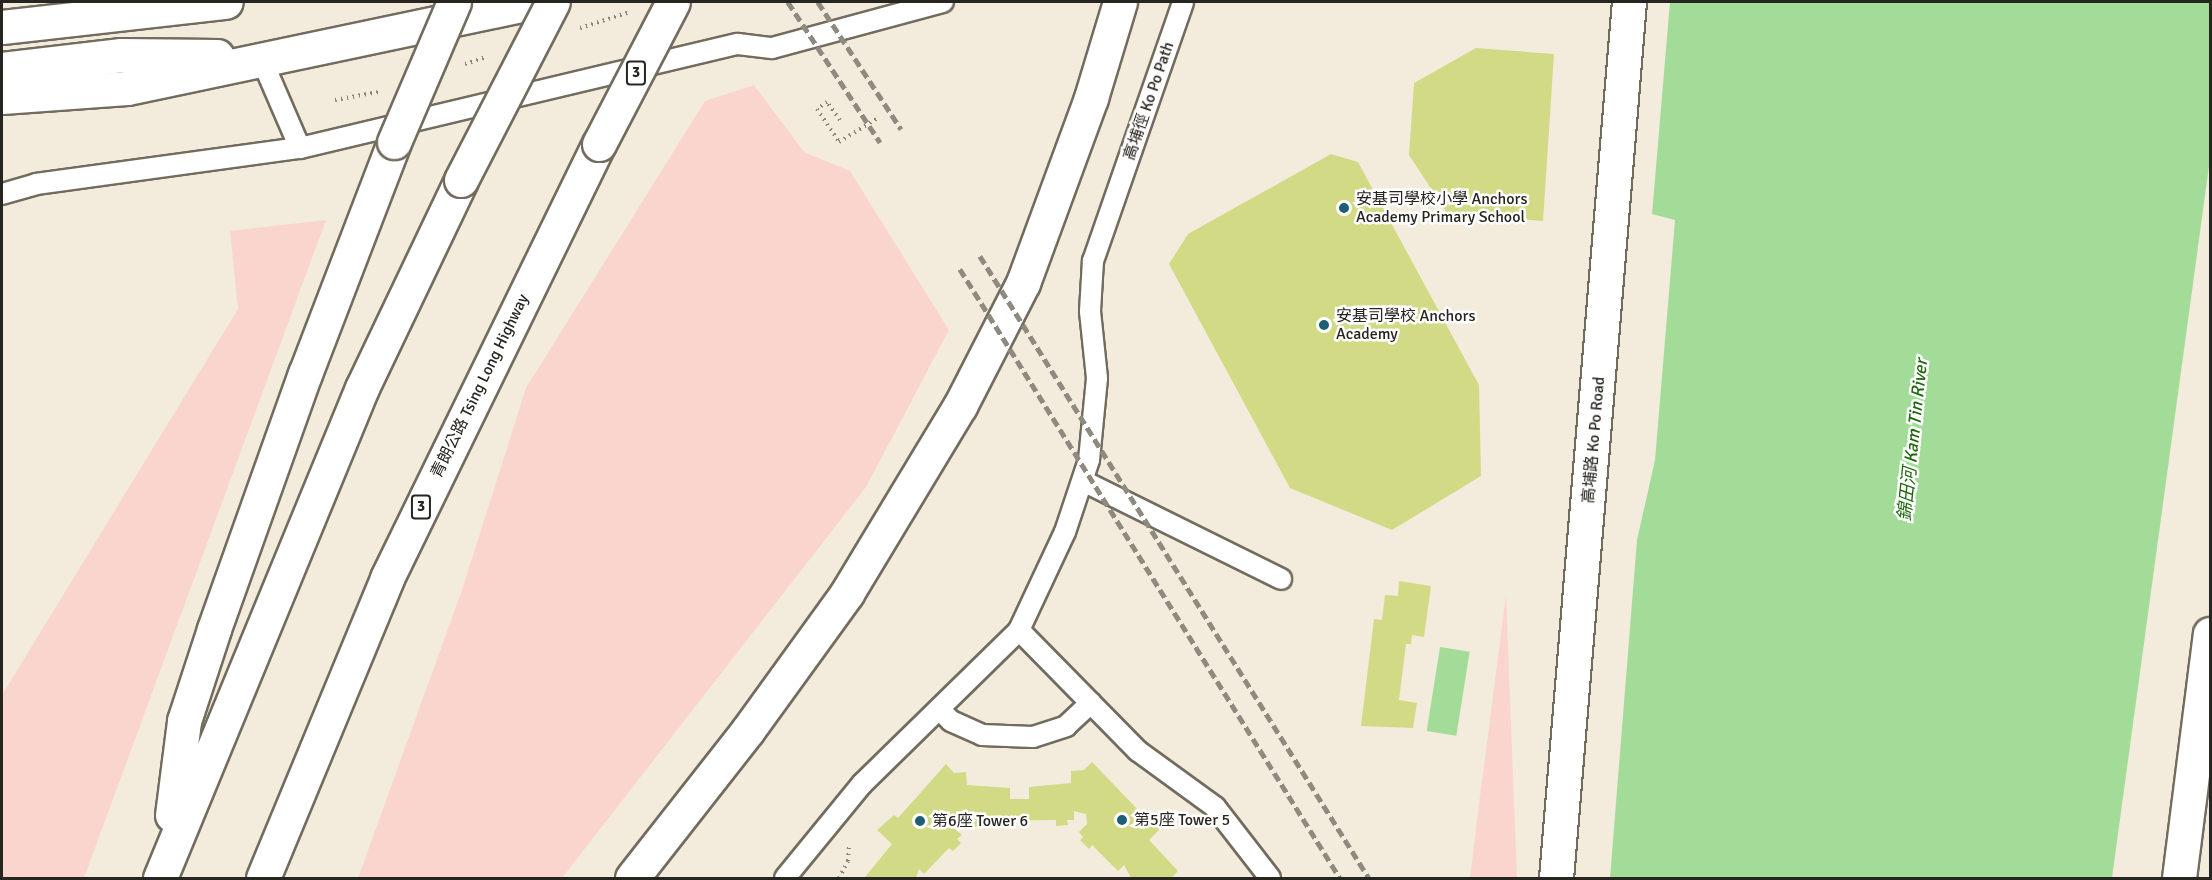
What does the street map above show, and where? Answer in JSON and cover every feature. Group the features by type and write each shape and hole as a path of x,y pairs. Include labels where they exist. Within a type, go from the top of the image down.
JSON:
{"main road":[{"path":"2,27 226,2"},
{"path":"163,870 184,722 252,519 360,229 454,2"},
{"path":"4,78 121,55 261,58 535,2"},
{"path":"163,870 362,388 461,180 553,2"},
{"name":"青朗公路 Tsing Long Highway","path":"263,879 387,578 599,144 673,2"},
{"path":"632,879 748,730 847,593 960,406 1023,283 1091,98 1120,2"},
{"name":"高埔路 Ko Po Road","path":"1556,879 1629,2"},
{"path":"2179,879 2211,634"}],"lane":[{"path":"2,194 36,184 300,148 738,44 772,48 943,2"},
{"name":"高埔徑 Ko Po Path","path":"1019,630 1065,532 1083,482 1095,419 1097,378 1090,312 1093,261 1183,2"},
{"path":"261,58 300,148"},
{"path":"1083,482 1281,579"},
{"path":"785,879 862,784 1019,630 1138,751 1215,807 1270,879"},
{"path":"939,709 951,721 982,735 1033,737 1066,726 1091,703"}],"path":[{"path":"840,120 827,102 817,109 839,142 878,118"},
{"path":"839,879 848,861 850,839"}],"shaded area":[{"path":"754,85 804,152 850,171 949,330 866,487 562,878 358,878 462,590 526,388 705,101"},
{"path":"326,220 84,878 2,878 2,695 238,309 230,231"},
{"path":"1506,595 1517,878 1470,878 1479,804"}],"water":[{"name":"錦田河 Kam Tin River","path":"1670,2 2210,2 2210,159 2112,878 1610,878 1637,540 1655,460 1675,220 1652,214"},
{"path":"1440,647 1470,652 1456,736 1427,731"}],"building":[{"path":"1476,48 1554,54 1543,221 1447,213 1409,155 1414,83"},
{"name":"安基司學校 Anchors Academy","path":"1331,154 1358,162 1479,385 1481,476 1392,530 1290,488 1169,264 1188,234"},
{"path":"1399,581 1431,586 1424,637 1412,635 1411,644 1406,644 1399,700 1417,703 1413,728 1361,726 1374,619 1382,620 1385,595 1398,596"},
{"path":"1092,762 1142,814 1145,810 1164,825 1149,840 1178,871 1171,878 1131,878 1124,865 1118,871 1092,845 1089,849 1080,840 1083,837 1079,832 1087,824 1086,814 1074,811 1074,820 1067,820 1068,825 1056,826 1056,820 984,821 984,826 973,827 973,822 966,822 966,813 957,813 953,827 962,835 957,839 961,843 953,851 949,848 924,874 919,869 916,878 865,877 892,844 877,830 894,815 898,818 946,764 954,773 966,772 967,785 1010,788 1010,799 1029,799 1029,787 1071,783 1071,771 1084,770"}],"railway":[{"path":"788,2 880,142"},
{"path":"818,2 901,129"},
{"path":"980,256 1369,878"},
{"path":"960,269 1340,878"}],"place":[{"name":"安基司學校小學 Anchors Academy Primary School","path":"1344,208"},
{"name":"安基司學校 Anchors Academy","path":"1324,325"},
{"name":"第5座 Tower 5","path":"1122,820"},
{"name":"第6座 Tower 6","path":"920,821"}]}
